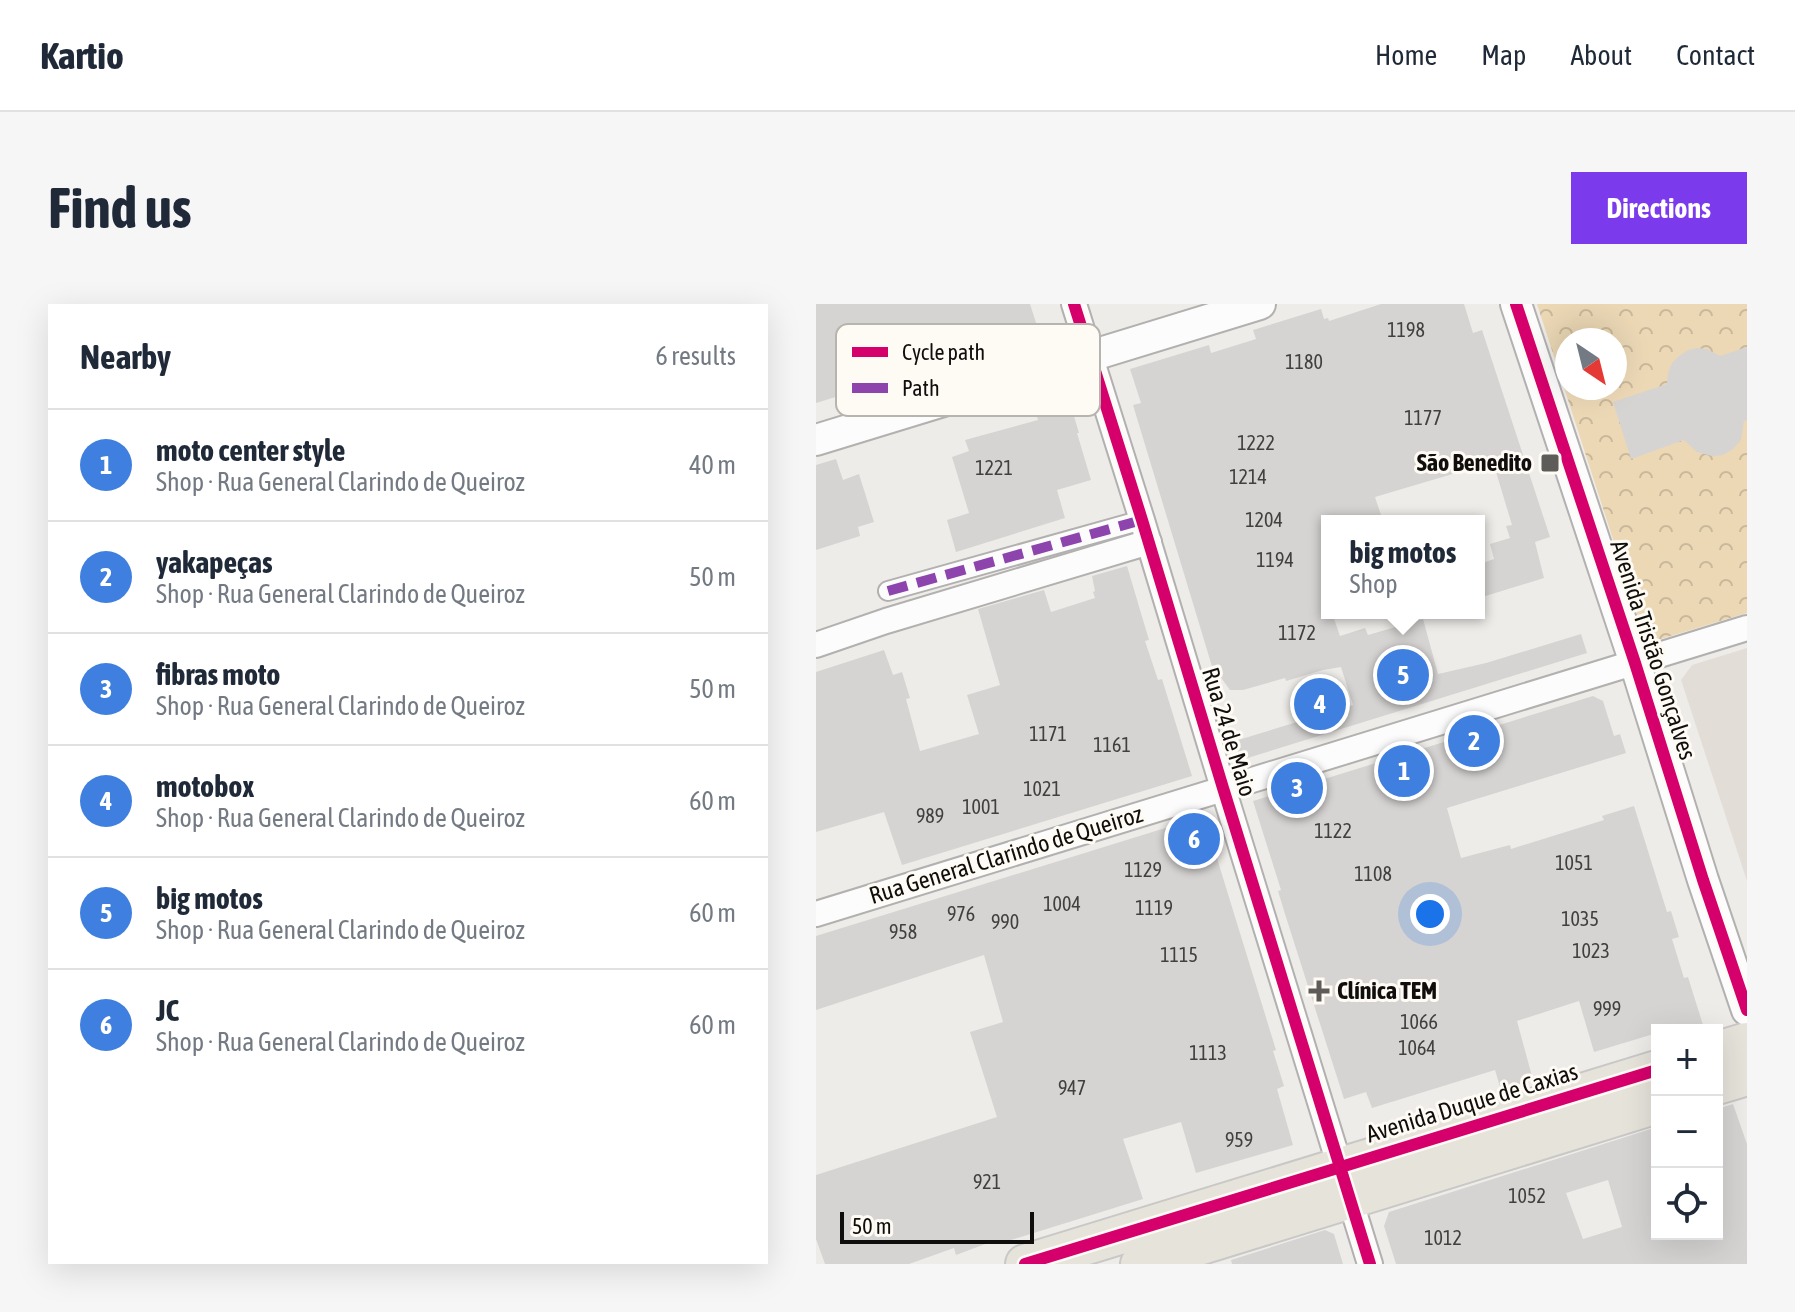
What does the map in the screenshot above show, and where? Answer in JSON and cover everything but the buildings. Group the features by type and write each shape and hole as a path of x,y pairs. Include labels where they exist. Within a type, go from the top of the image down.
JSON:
{"main road":[{"path":"1723,1049 1747,1042"},
{"name":"Avenida Duque de Caxias","path":"1140,1264 1346,1182 1651,1072"},
{"path":"1723,1083 1747,1076"},
{"name":"Avenida Duque de Caxias","path":"1025,1264 1651,1106"}],"street":[{"name":"Rua 24 de Maio","path":"1074,304 1080,324"},
{"path":"1100,353 1260,304"},
{"name":"Avenida Tristão Gonçalves","path":"1516,304 1747,1010"},
{"name":"Rua 24 de Maio","path":"1100,387 1370,1264"},
{"path":"816,440 894,416"},
{"path":"888,591 1146,531"},
{"path":"816,645 1146,531"},
{"name":"Rua General Clarindo de Queiroz","path":"816,914 1747,628"}],"shaded area":[{"path":"1747,648 1747,881 1681,680 1692,665"}],"green space":[{"path":"1537,304 1747,304 1747,613 1654,641 1644,635 1568,400 1627,400 1627,328 1555,328 1555,360"}],"marked path":[{"path":"888,591 1142,520"}],"cycle path":[{"path":"1074,304 1080,324"},
{"path":"1516,304 1747,1010"},
{"path":"1100,387 1370,1264"},
{"path":"1025,1264 1651,1072"}],"place":[{"name":"São Benedito","path":"1550,463"},
{"name":"big motos","path":"1403,675"},
{"name":"motobox","path":"1320,704"},
{"name":"yakapeças","path":"1474,741"},
{"name":"moto center style","path":"1404,771"},
{"name":"fibras moto","path":"1297,788"},
{"name":"JC","path":"1194,839"},
{"name":"Clínica TEM","path":"1319,991"}]}
